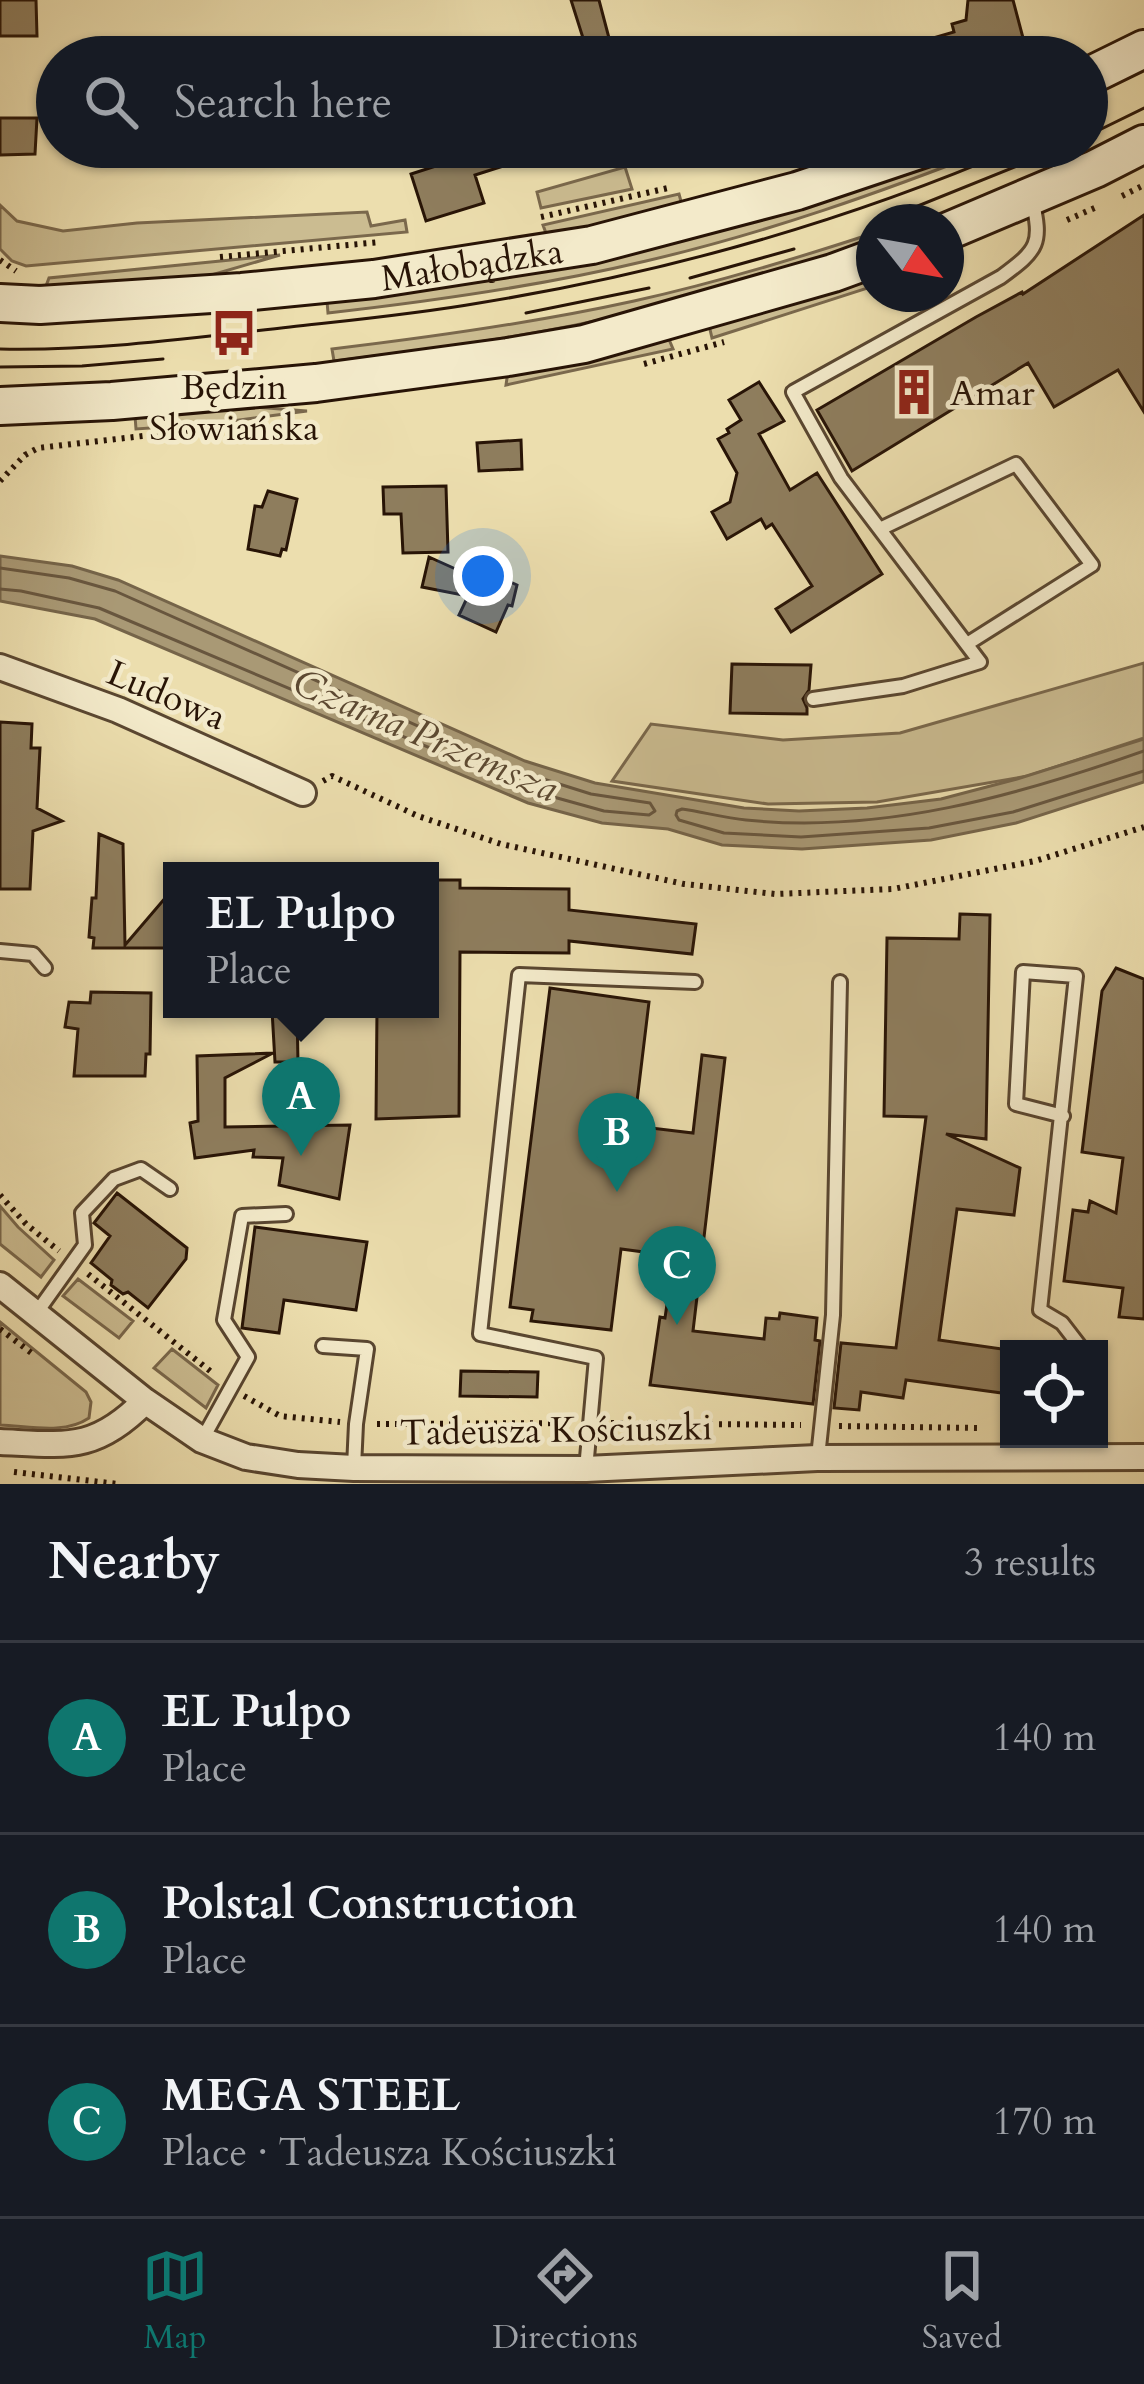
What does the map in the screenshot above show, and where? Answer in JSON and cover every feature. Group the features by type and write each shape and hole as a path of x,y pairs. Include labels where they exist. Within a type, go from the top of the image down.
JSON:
{"street":[{"path":"1108,66 1144,49"},
{"path":"1108,161 1144,144"},
{"name":"Małobądzka","path":"4,308 374,279 592,244 796,191 865,168"},
{"path":"964,224 1092,168"},
{"path":"4,403 112,401 316,383 584,344 856,265"},
{"name":"Ludowa","path":"0,667 118,710 303,793"},
{"name":"Tadeusza Kościuszki","path":"0,1285 145,1401 202,1440 246,1456 298,1466 586,1469 1078,1448 1144,1457"},
{"path":"0,1442 72,1445 123,1424 145,1401"}],"lane":[{"path":"813,699 903,686 980,662 841,478 793,392 1001,277 1026,258 1040,230 1032,196"},
{"path":"880,529 1016,464 1092,566 967,644"},
{"path":"0,950 33,954 46,968"},
{"path":"1063,1116 1016,1104 1023,972 1076,976 1063,1116 1040,1310 1062,1323 1075,1340"},
{"path":"586,1469 596,1358 480,1334 519,975 694,982"},
{"path":"818,1458 833,1315 840,982"},
{"path":"35,1315 85,1245 82,1214 114,1179 141,1169 170,1189"},
{"path":"202,1440 248,1357 224,1319 242,1216 286,1214"},
{"path":"323,1346 367,1349 354,1468"}],"path":[{"path":"537,217 687,183"},
{"path":"364,244 397,240"},
{"path":"303,793 332,776 418,816 501,844 684,884 776,894 893,889 1035,861 1144,827"},
{"path":"0,1195 26,1224 231,1387 280,1416 356,1424 986,1428"},
{"path":"0,1329 34,1355"},
{"path":"719,1424 719,1438"},
{"path":"0,1471 118,1484"}],"shaded area":[{"path":"621,168 632,189 541,208 537,192"},
{"path":"914,168 941,168 735,238 607,270 328,313 327,301 611,258 692,238"},
{"path":"679,194 682,205 547,236 543,225"},
{"path":"0,205 17,221 63,231 367,212 371,226 405,220 407,232 26,266 0,249"},
{"path":"856,239 856,247 635,312 523,335 334,361 332,349 559,316 755,270"},
{"path":"280,255 208,276 119,286 46,286 49,278"},
{"path":"856,279 856,292 712,338 709,325"},
{"path":"668,337 673,349 506,385 508,371"},
{"path":"240,406 307,411 136,429 135,416"},
{"path":"1144,663 1144,738 1028,776 877,802 768,804 612,781 651,724 783,740 900,733"},
{"path":"0,1206 54,1260 41,1277 0,1244"},
{"path":"78,1279 133,1321 119,1338 63,1296"},
{"path":"0,1322 86,1392 91,1402 89,1418 58,1428 0,1425"},
{"path":"172,1349 218,1385 206,1408 154,1368"}],"water":[{"name":"Czarna Przemsza","path":"0,556 72,566 118,580 525,761 595,783 744,808 867,808 941,799 1144,739 1144,782 1016,823 931,840 802,849 722,845 668,829 602,823 528,803 95,619 0,601"}],"building":[{"path":"0,0 36,0 37,36 0,36"},
{"path":"571,0 599,0 608,36 582,36"},
{"path":"968,0 1013,0 1023,36 940,36 954,32 952,24 966,20"},
{"path":"0,118 36,118 35,154 0,155"},
{"path":"430,168 497,168 475,175 484,203 426,221 411,174"},
{"path":"1144,215 1144,412 1118,370 1054,407 1028,363 852,471 817,410 1023,294"},
{"path":"759,382 784,421 759,434 790,490 817,473 882,574 791,632 776,609 812,586 772,524 766,528 761,519 727,539 712,512 730,502 737,473 718,439 741,420 729,400"},
{"path":"521,440 522,469 479,471 477,443"},
{"path":"446,486 448,552 403,553 401,514 384,514 383,487"},
{"path":"268,491 297,499 286,550 280,556 248,549 255,506 262,507"},
{"path":"429,557 489,584 493,574 517,585 512,606 508,605 496,632 459,615 468,596 422,587"},
{"path":"732,664 811,665 809,690 803,699 807,714 730,713"},
{"path":"0,722 32,724 31,748 40,748 37,808 62,821 33,831 30,889 0,889"},
{"path":"99,834 123,844 125,945 163,901 163,948 93,948 94,938 89,937 92,898 96,898"},
{"path":"439,880 460,880 460,888 569,889 569,910 696,924 692,954 569,941 569,953 460,952 459,1116 376,1119 377,1018 439,1018"},
{"path":"960,914 990,915 986,1139 946,1134 1020,1168 1014,1215 957,1209 939,1340 1000,1349 1000,1393 906,1380 903,1398 861,1392 859,1410 834,1408 841,1343 896,1348 926,1117 884,1116 887,938 959,939"},
{"path":"1116,968 1144,979 1144,1319 1119,1317 1123,1288 1064,1281 1073,1210 1088,1212 1090,1201 1116,1213 1123,1158 1082,1152 1102,991"},
{"path":"550,988 649,1002 634,1126 693,1133 702,1055 725,1058 693,1331 764,1339 766,1318 779,1319 780,1313 817,1318 815,1340 820,1341 813,1404 650,1385 674,1256 621,1249 611,1330 531,1321 533,1310 510,1307"},
{"path":"91,992 151,993 145,1076 74,1076 78,1029 65,1027 69,1002 90,1003"},
{"path":"272,1018 297,1018 298,1062 275,1062"},
{"path":"273,1053 225,1078 225,1127 350,1125 339,1199 279,1185 283,1158 253,1157 254,1150 195,1158 190,1123 198,1121 197,1056"},
{"path":"117,1193 187,1248 186,1259 148,1308 111,1285 112,1280 91,1263 110,1236 94,1223"},
{"path":"255,1227 367,1242 356,1310 284,1300 279,1333 242,1328"},
{"path":"461,1371 538,1372 537,1397 460,1396"}],"tram line":[{"path":"1108,126 1144,108"},
{"path":"0,349 181,339 408,314 548,291 754,242 968,168"},
{"path":"923,204 1012,168"},
{"path":"690,278 794,249"},
{"path":"526,313 649,288"},
{"path":"0,367 163,359"}],"place":[{"name":"Będzin Słowiańska","path":"234,333"},
{"name":"Amar","path":"914,392"},
{"name":"EL Pulpo","path":"301,1156"},
{"name":"Polstal Construction","path":"617,1192"},
{"name":"MEGA STEEL","path":"677,1325"}]}
